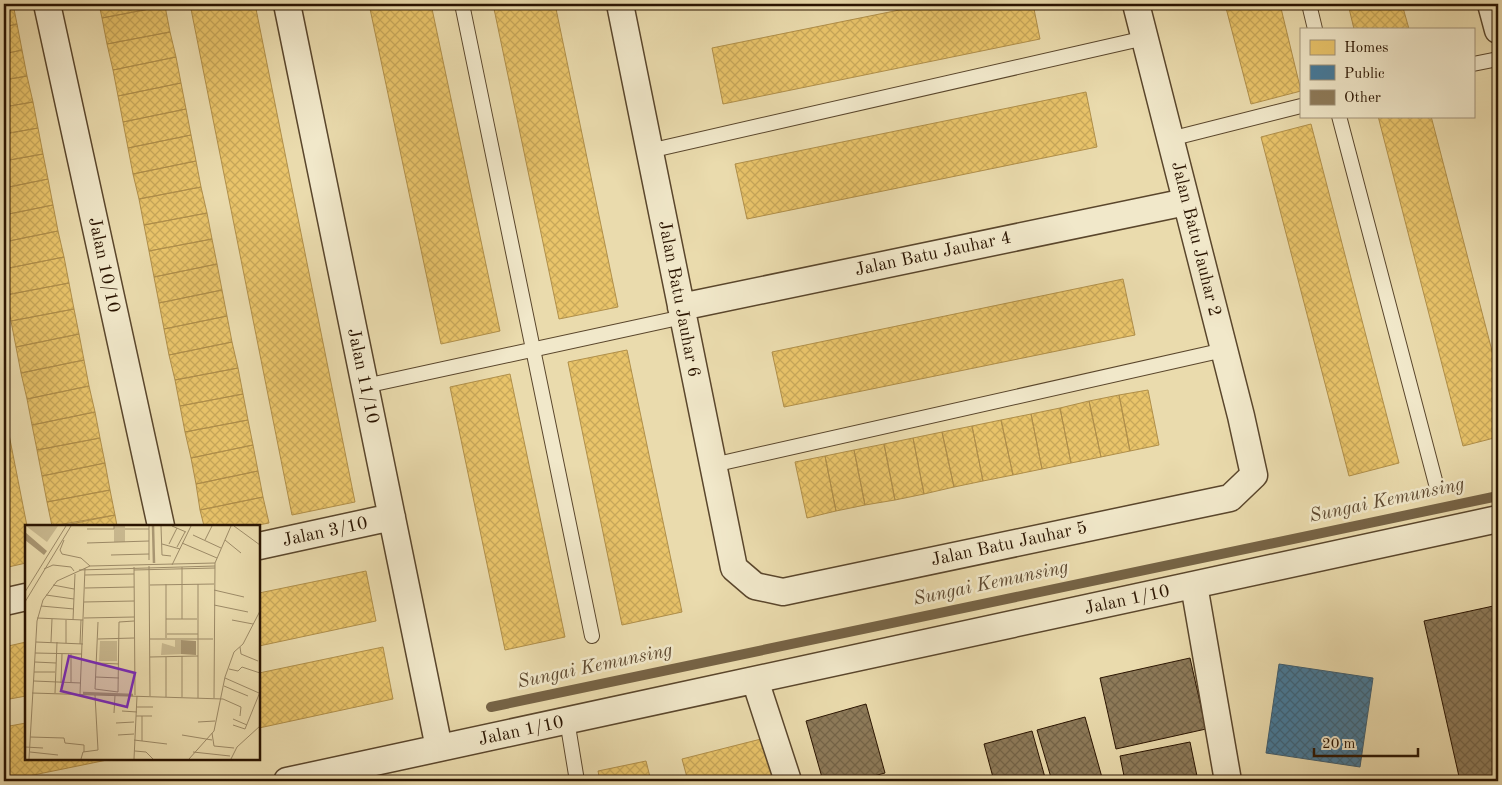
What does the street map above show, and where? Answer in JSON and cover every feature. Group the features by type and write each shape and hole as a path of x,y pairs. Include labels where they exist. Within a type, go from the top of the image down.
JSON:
{"street":[{"name":"Jalan 10/10","path":"47,4 161,525"},
{"name":"Jalan 11/10","path":"287,4 439,748"},
{"name":"Jalan Batu Jauhar 6","path":"620,4 734,568 755,586"},
{"name":"Jalan Batu Jauhar 2","path":"1136,4 1254,475"},
{"path":"1491,4 1498,30"},
{"name":"Jalan Batu Jauhar 4","path":"682,312 1186,202"},
{"name":"Jalan Batu Jauhar 5","path":"755,586 783,592 1230,498 1254,475"},
{"name":"Jalan 3/10","path":"260,546 392,518"},
{"name":"Jalan 1/10","path":"287,781 1498,519"},
{"path":"1194,585 1228,781"},
{"path":"4,602 25,598"},
{"path":"755,680 788,781"}],"lane":[{"path":"462,4 592,636"},
{"path":"1309,4 1315,28"},
{"path":"649,151 1144,38"},
{"path":"1474,64 1498,59"},
{"path":"1170,139 1300,106"},
{"path":"1340,118 1436,484"},
{"path":"365,386 533,351 682,312"},
{"path":"713,465 1224,350"},
{"path":"567,720 577,781"}],"building: Homes":[{"path":"4,4 13,4 17,24 4,27"},
{"path":"99,4 165,4 165,6 102,18"},
{"path":"190,4 255,4 355,502 292,515"},
{"path":"369,4 431,4 500,331 441,344"},
{"path":"493,4 555,4 618,307 559,319"},
{"path":"929,4 1033,4 1040,39 723,104 712,48"},
{"path":"1225,4 1280,4 1300,91 1251,104"},
{"path":"1348,4 1402,4 1409,28 1354,28"},
{"path":"165,6 170,32 107,44 102,18"},
{"path":"17,24 22,50 4,54 4,27"},
{"path":"170,32 176,57 113,70 107,44"},
{"path":"22,50 27,76 4,80 4,54"},
{"path":"176,57 181,83 118,96 113,70"},
{"path":"27,76 33,102 4,107 4,80"},
{"path":"181,83 186,109 123,122 118,96"},
{"path":"1086,92 1097,147 747,219 735,164"},
{"path":"33,102 38,128 4,134 4,107"},
{"path":"186,109 191,135 128,148 123,122"},
{"path":"1379,118 1432,118 1498,374 1498,437 1463,446"},
{"path":"1311,124 1399,463 1349,476 1261,137"},
{"path":"38,128 43,154 4,161 4,134"},
{"path":"191,135 196,161 133,174 128,148"},
{"path":"43,154 48,179 4,188 4,161"},
{"path":"196,161 201,187 139,199 133,174"},
{"path":"48,179 53,205 4,215 4,188"},
{"path":"201,187 207,213 144,225 139,199"},
{"path":"53,205 58,231 4,242 4,215"},
{"path":"207,213 212,239 149,251 144,225"},
{"path":"58,231 64,257 4,269 4,242"},
{"path":"212,239 217,264 154,277 149,251"},
{"path":"64,257 69,283 6,295 4,269"},
{"path":"217,264 222,290 159,303 154,277"},
{"path":"1123,279 1135,335 784,407 772,352"},
{"path":"69,283 74,309 11,321 6,295"},
{"path":"222,290 227,316 164,329 159,303"},
{"path":"74,309 79,334 16,347 11,321"},
{"path":"227,316 232,342 169,355 164,329"},
{"path":"79,334 84,360 21,373 16,347"},
{"path":"232,342 238,368 175,380 169,355"},
{"path":"627,350 682,612 622,625 568,362"},
{"path":"84,360 89,386 27,399 21,373"},
{"path":"238,368 243,394 180,406 175,380"},
{"path":"510,374 565,637 505,650 450,387"},
{"path":"89,386 95,412 32,425 27,399"},
{"path":"1148,390 1159,445 1130,451 1119,395"},
{"path":"243,394 248,420 185,432 180,406"},
{"path":"1119,395 1130,451 1101,457 1089,401"},
{"path":"1089,401 1101,457 1071,463 1060,408"},
{"path":"1060,408 1071,463 1042,469 1031,414"},
{"path":"4,409 27,525 25,525 25,563 4,568"},
{"path":"95,412 100,438 37,450 32,425"},
{"path":"1031,414 1042,469 1013,475 1001,420"},
{"path":"248,420 253,445 191,458 185,432"},
{"path":"1001,420 1013,475 983,481 972,426"},
{"path":"972,426 983,481 954,487 942,432"},
{"path":"942,432 954,487 924,494 913,438"},
{"path":"100,438 105,463 42,476 37,450"},
{"path":"913,438 924,494 895,500 884,444"},
{"path":"884,444 895,500 865,505 854,450"},
{"path":"253,445 258,471 196,484 191,458"},
{"path":"854,450 865,505 836,511 825,456"},
{"path":"825,456 836,511 807,518 795,462"},
{"path":"105,463 110,490 47,502 42,476"},
{"path":"258,471 263,497 200,510 196,484"},
{"path":"110,490 115,515 52,525 47,502"},
{"path":"263,497 269,523 258,525 204,525 200,510"},
{"path":"115,515 117,525 66,525"},
{"path":"366,571 376,621 260,646 260,593"},
{"path":"25,642 25,696 4,700 4,647"},
{"path":"383,647 393,699 260,728 260,673"},
{"path":"25,723 25,760 107,760 4,781 4,727"},
{"path":"765,738 776,781 688,781 682,759"},
{"path":"646,761 651,781 600,781 598,771"}],"building: Public":[{"path":"1279,664 1373,678 1360,767 1266,753"}],"building: Other":[{"path":"1498,605 1498,781 1460,781 1424,621"},
{"path":"1190,658 1206,729 1116,749 1100,678"},
{"path":"866,704 885,773 855,781 823,781 806,721"},
{"path":"1085,717 1103,781 1052,781 1037,730"},
{"path":"1032,731 1046,781 994,781 984,744"},
{"path":"1190,742 1198,781 1125,781 1120,756"}],"waterway":[{"name":"Sungai Kemunsing","path":"491,707 1498,496"}]}
